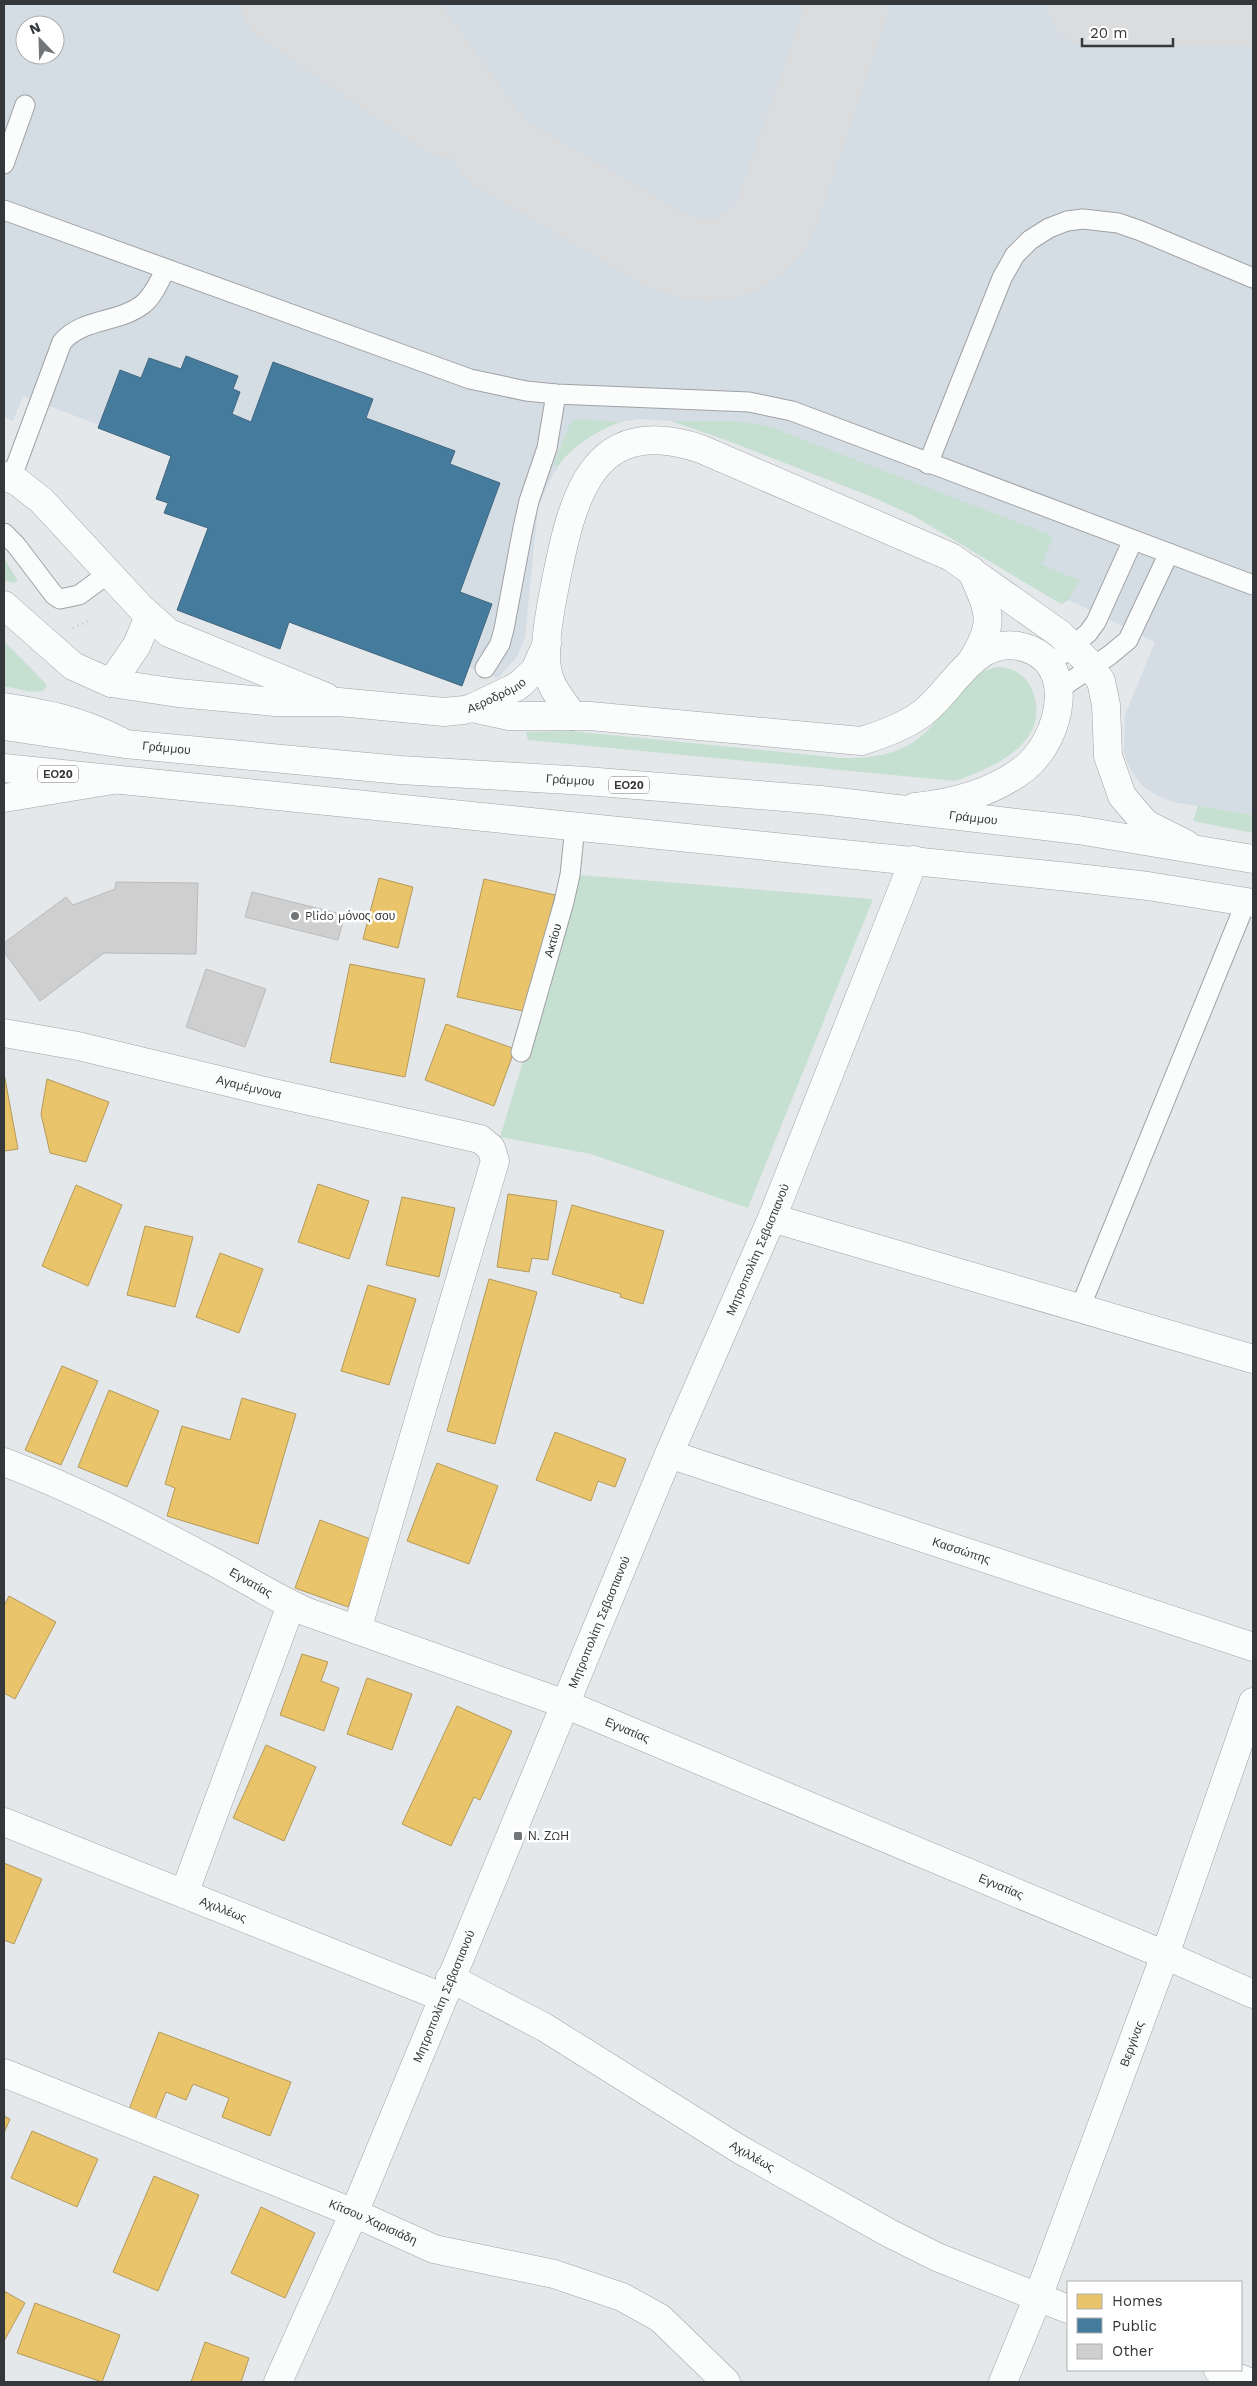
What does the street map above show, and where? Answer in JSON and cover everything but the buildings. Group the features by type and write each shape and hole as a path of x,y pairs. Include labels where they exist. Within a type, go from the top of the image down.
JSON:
{"main road":[{"path":"547,642 554,590 570,517 588,477 598,462 613,450 627,444 652,440 701,449 951,557 1060,634 1092,667 1104,689 1107,750 1115,781 1122,796 1146,824 1170,838 1206,852"},
{"path":"7,477 27,488 42,501 149,616 169,633 182,640 339,702"},
{"path":"971,570 984,601 988,632 971,662"},
{"path":"4,605 73,666 111,683 226,698 304,703 339,702 444,712 472,708"},
{"path":"111,683 138,644 149,616"},
{"name":"Αεροδρόμιο","path":"472,708 509,692 526,679 535,670 547,642"},
{"name":"Αεροδρόμιο","path":"547,642 549,679 582,716"},
{"path":"582,716 861,741 886,733 921,715 971,662 992,648 1011,646 1027,649 1055,677 1057,711 1045,741 1032,761 1013,776 998,785 963,799 930,805 886,808"},
{"path":"4,708 72,720 90,726 125,744"},
{"name":"Αεροδρόμιο","path":"472,708 509,716 582,716"},
{"name":"Γράμμου","path":"4,726 125,744 400,770 694,790 886,808 1078,830 1253,859"},
{"name":"ΕΟ20","path":"4,768 914,860 1138,885 1250,902"},
{"path":"4,798 112,780"},
{"name":"Μητροπολίτη Σεβαστιανού","path":"278,2382 354,2213 669,1454 772,1218 914,860"},
{"name":"Αγαμέμνονα","path":"4,1033 78,1046 256,1089 480,1139 492,1148 495,1161 357,1630"},
{"path":"772,1218 1253,1359"},
{"name":"Κασσώπης","path":"669,1454 1253,1647"},
{"name":"Εγνατίας","path":"4,1462 109,1508 291,1605 565,1704 1164,1954 1253,1994"},
{"path":"184,1894 291,1605"},
{"name":"Βεργίνας","path":"1003,2382 1038,2297 1164,1954 1253,1702"},
{"name":"Αχιλλέως","path":"4,1822 184,1894 446,1988 544,2027 674,2110 833,2203 937,2257 1067,2309"},
{"name":"Κίτσου Χαρισιάδη","path":"4,2073 354,2213 434,2248 554,2274 622,2297 660,2318 726,2382"},
{"path":"1220,2371 1248,2382"}],"lane":[{"path":"4,164 25,105"},
{"path":"4,210 450,374 502,386 556,394 749,402 779,407 820,420 928,464 1253,585"},
{"path":"928,464 1002,278 1015,255 1030,240 1049,228 1066,221 1083,219 1118,224 1253,278"},
{"path":"7,477 62,342 72,332 83,326 141,306 153,293 166,269"},
{"path":"485,668 496,651 504,629 523,528 529,501 547,448 556,394"},
{"path":"4,533 54,595 60,599 84,593 109,572"},
{"path":"1055,677 1073,646 1088,634 1096,622 1133,540"},
{"path":"1055,677 1092,667 1128,640 1169,553"},
{"name":"Ακτίου","path":"521,1052 564,902 570,875 574,826"},
{"path":"1080,1308 1250,902"}],"shaded area":[{"path":"4,4 1253,4 1253,815 1173,802 1156,795 1142,786 1130,769 1124,753 1125,715 1155,642 1069,600 1061,604 914,516 875,498 726,440 671,421 639,419 620,422 600,430 582,441 565,456 551,478 538,507 525,637 517,657 498,678 323,611 314,634 289,622 280,649 177,610 208,528 164,513 168,503 156,499 171,456 98,428 99,425 23,396 13,421 4,417"}],"green space":[{"path":"578,419 620,422 602,430 578,445 558,466 553,465 571,422"},
{"path":"671,421 735,421 768,426 1053,536 1042,565 1079,580 1069,600 1061,604 914,516 875,498 726,440"},
{"path":"4,558 18,581 13,583 4,580"},
{"path":"4,641 45,683 47,686 43,691 31,692 4,686"},
{"path":"999,667 1019,673 1026,680 1032,690 1036,708 1034,724 1027,738 1016,750 987,768 955,781 528,740 526,732 571,731 842,758 876,756 898,750 918,739 935,722 966,683 987,670"},
{"path":"1198,806 1253,815 1253,833 1193,821"},
{"path":"580,875 873,899 748,1208 591,1154 500,1137"}],"taxiway":[{"path":"283,4 448,117"},
{"path":"390,4 497,151 667,251 699,259 713,260 737,254 749,247 773,224 848,4"},
{"path":"1089,4 1253,5"}],"place":[{"name":"Plido μόνος σου","path":"295,916"},
{"name":"Ν. ΖΩΗ","path":"518,1836"}]}
